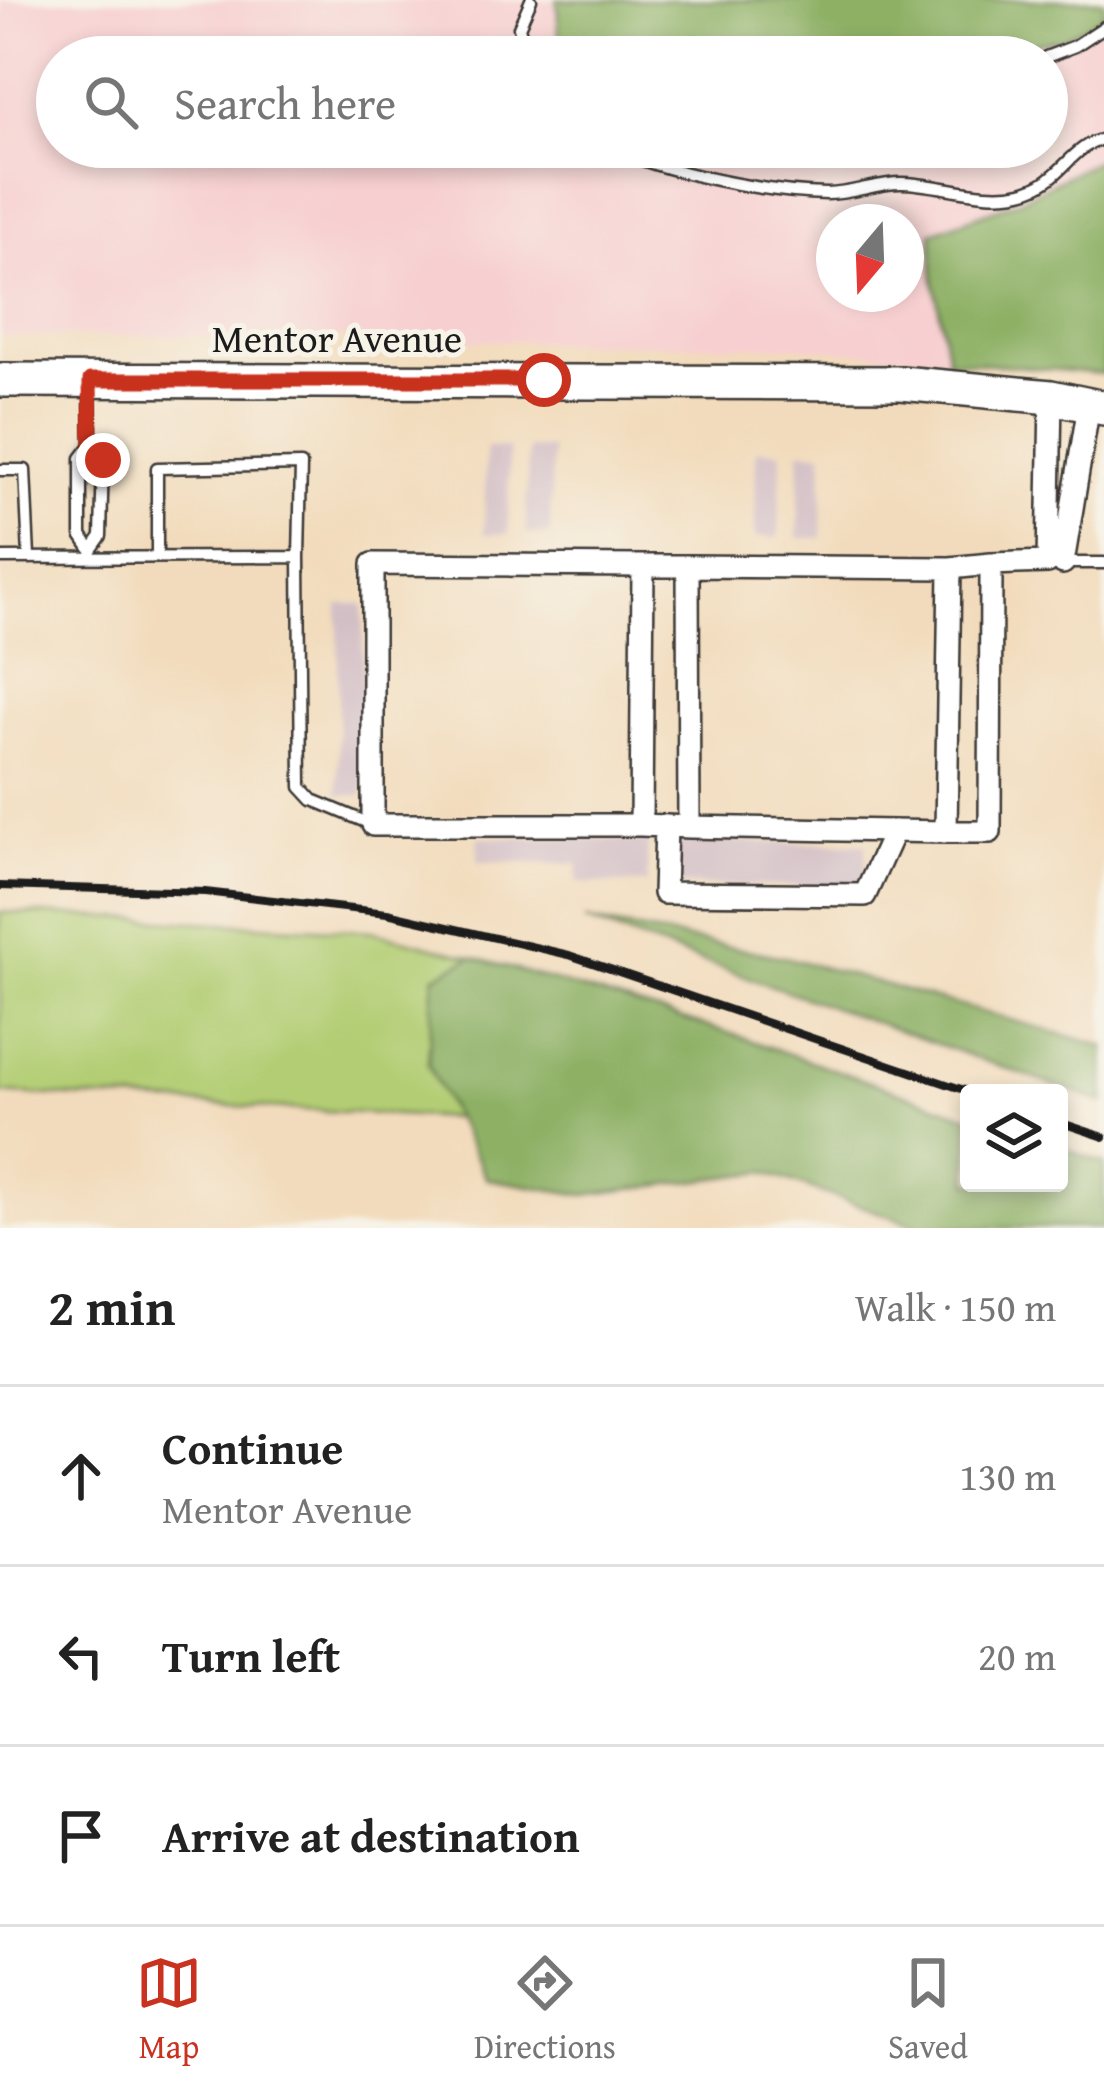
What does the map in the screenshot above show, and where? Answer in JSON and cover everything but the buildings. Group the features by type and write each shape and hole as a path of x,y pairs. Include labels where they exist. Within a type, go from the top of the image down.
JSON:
{"main road":[{"name":"Mentor Avenue","path":"0,380 901,383 1051,397 1096,406"}],"street":[{"path":"1051,397 1056,562"},
{"path":"1056,562 1096,406"},
{"path":"991,564 990,832 374,825 373,564 950,568 991,564 1056,562"},
{"path":"641,825 643,566"},
{"path":"688,566 678,827 664,893 866,896 894,831"},
{"path":"946,832 950,568"}],"lane":[{"path":"522,36 519,27 530,0"},
{"path":"1068,49 1104,27"},
{"path":"1068,164 1086,142 1104,139"},
{"path":"672,168 795,192 833,194 898,183 1021,193 1057,177 1064,168"},
{"path":"90,380 91,445 103,460 101,536 91,553"},
{"path":"91,445 81,458 81,535 91,553"},
{"path":"157,557 157,468 301,466 301,788 313,800 374,825"},
{"path":"0,470 25,470 29,557"},
{"path":"0,558 91,553 299,557"},
{"path":"1056,562 1104,563"}],"shaded area":[{"path":"0,0 1104,0 1104,374 797,347 0,336"},
{"path":"486,448 509,448 508,534 484,534"},
{"path":"528,448 552,449 550,535 526,534"},
{"path":"756,450 781,451 779,538 755,537"},
{"path":"800,451 823,452 822,538 798,538"},
{"path":"338,604 363,604 363,795 338,795"},
{"path":"478,837 648,840 647,884 578,883 577,864 478,862"},
{"path":"677,841 866,844 865,887 677,885"}],"green space":[{"path":"557,0 1104,0 1104,15 1067,36 559,36"},
{"path":"1104,157 1104,374 948,360 933,274 932,232 1015,202"},
{"path":"0,912 371,931 472,957 434,977 428,1065 455,1118 0,1093"},
{"path":"585,920 789,958 1104,1046 1104,1103 1068,1090 1068,1084 1050,1084"},
{"path":"472,957 723,1031 960,1113 960,1192 1068,1192 1068,1150 1104,1163 1104,1228 923,1228 764,1172 584,1195 487,1179 428,1065 434,977"}],"railway":[{"path":"0,886 205,892 387,913 569,955 960,1089"},
{"path":"1068,1125 1104,1137"}],"route":[{"path":"103,460 91,445 90,380 544,380"}]}
